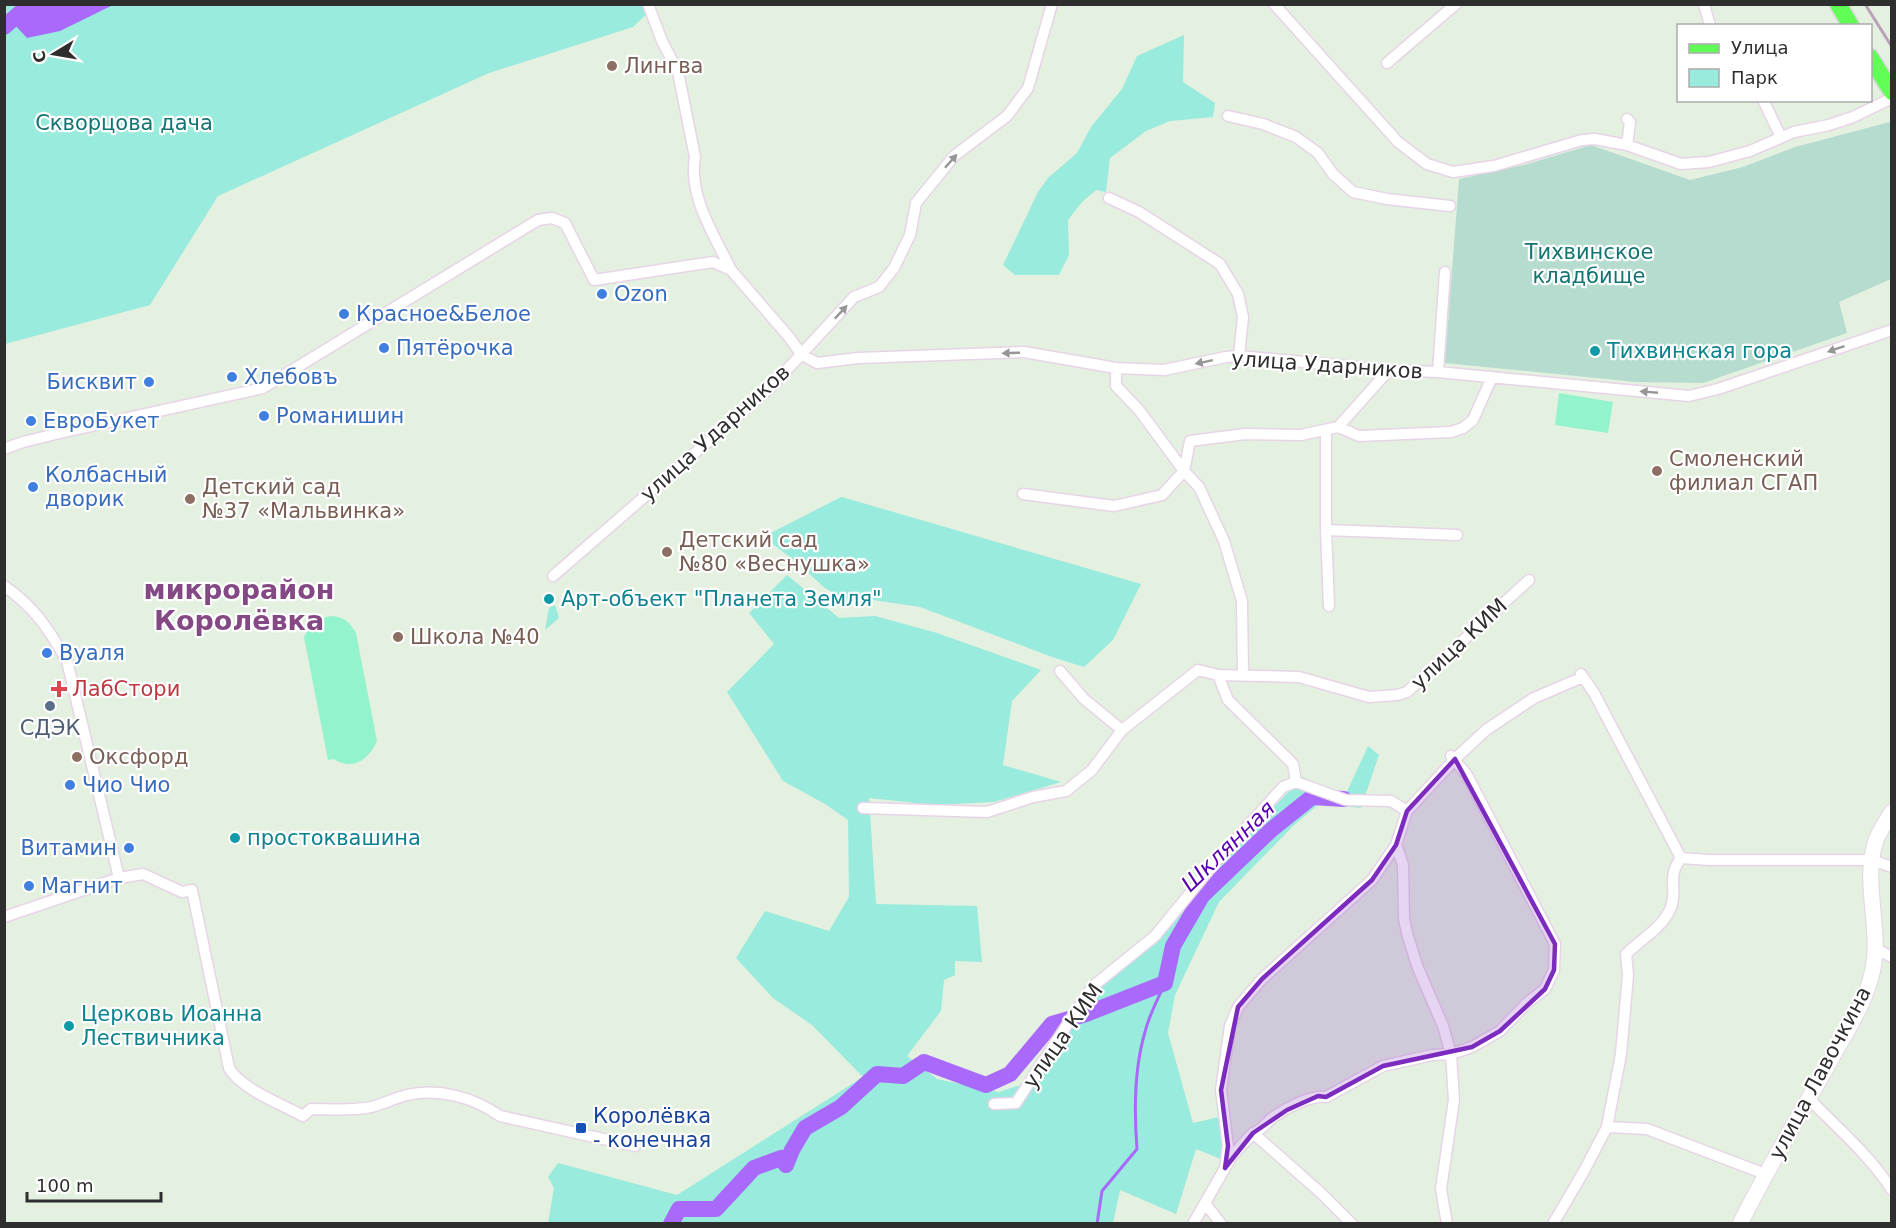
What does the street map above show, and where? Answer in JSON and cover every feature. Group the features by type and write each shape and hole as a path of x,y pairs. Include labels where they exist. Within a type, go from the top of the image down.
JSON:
{"main road":[{"path":"1838,4 1850,24"},
{"path":"1872,60 1892,92"},
{"name":"улица Лавочкина","path":"1740,1224 1765,1174 1860,1007 1871,977 1876,949 1870,880 1872,860 1876,840 1892,812"}],"street":[{"path":"648,4 662,41 678,72 695,157 696,193 731,270 801,354 854,297 879,287 894,268 910,234 916,204 954,156 1007,116 1028,88 1052,4"},
{"path":"1274,4 1398,142 1427,164 1453,172 1494,166 1582,140 1595,139 1627,145 1681,164 1709,162 1731,157 1781,137 1853,117 1892,98"},
{"path":"1387,63 1456,4"},
{"path":"1704,4 1709,24"},
{"path":"1764,102 1781,137"},
{"path":"1228,116 1263,124 1296,137 1318,153 1333,174 1353,192 1387,199 1450,206"},
{"path":"1626,119 1630,122 1627,145"},
{"path":"1109,198 1139,212 1220,264 1238,294 1243,318 1239,356"},
{"path":"4,450 23,442 262,388 538,220 552,218 565,223 594,280 713,262 731,270"},
{"path":"1438,372 1445,272"},
{"name":"улица Ударников","path":"553,576 728,426 771,387 801,354 817,363 858,358 1024,352 1116,368 1164,370 1239,356 1689,396 1718,389 1892,330"},
{"path":"1116,368 1116,386 1139,410 1184,471 1199,487 1224,541 1242,602 1243,676"},
{"path":"1023,494 1114,506 1162,495 1184,471 1190,441 1245,434 1301,435 1338,427 1389,370"},
{"path":"1338,427 1359,436 1451,432 1463,428 1473,420 1492,377"},
{"path":"1326,430 1329,606"},
{"path":"1326,531 1457,535"},
{"name":"улица КИМ","path":"863,808 987,813 1033,797 1066,791 1092,770 1122,730 1198,670 1218,675 1299,677 1369,697 1407,693 1529,580"},
{"path":"4,586 24,600 50,632 67,661 119,878"},
{"path":"1060,671 1084,699 1122,730"},
{"path":"1218,675 1228,700 1293,764 1296,783 1346,800 1391,801 1407,810"},
{"path":"1226,1168 1228,1146 1221,1090 1230,1026 1238,1007 1262,979 1372,880 1396,845 1407,810 1453,758 1486,730 1534,698 1582,675 1594,693 1681,858"},
{"path":"1193,1224 1231,1157 1253,1133 1260,1131 1272,1119 1318,1096 1326,1097 1383,1066 1423,1056 1452,1054 1472,1047 1500,1031 1527,1003 1545,989 1554,970 1555,944 1467,775 1453,758"},
{"name":"улица КИМ","path":"994,1104 1016,1103 1092,987 1155,936 1217,860 1283,787 1296,783"},
{"path":"1396,845 1403,865 1404,920 1408,937 1452,1054 1454,1100 1441,1189 1447,1224"},
{"path":"1681,858 1872,860 1892,867"},
{"path":"1553,1224 1607,1127 1621,1054 1628,975 1626,954 1664,921 1672,905 1673,868 1681,858"},
{"path":"4,917 119,878 143,874 182,892 192,890 229,1068 234,1077 245,1084 303,1116 311,1109 362,1108 427,1091 445,1093 487,1107 500,1116 635,1146"},
{"path":"1876,949 1892,957"},
{"path":"1809,1099 1850,1138 1881,1173 1892,1190"},
{"path":"1607,1127 1647,1129 1765,1174"},
{"path":"1253,1133 1321,1193 1352,1224"},
{"path":"1206,1203 1221,1224"}],"highlighted area":[{"path":"1455,759 1555,944 1554,970 1545,989 1500,1031 1472,1047 1383,1066 1326,1097 1318,1096 1287,1110 1253,1133 1225,1168 1228,1146 1221,1090 1238,1007 1262,979 1372,880 1396,845 1407,811"}],"green space":[{"name":"Скворцова дача","path":"5,5 651,5 652,9 633,27 489,73 218,196 150,305 5,344"},
{"path":"1184,35 1183,82 1215,103 1213,117 1170,121 1146,131 1110,158 1106,192 1096,190 1082,202 1068,220 1069,255 1059,275 1015,275 1003,265 1038,192 1048,178 1077,153 1091,127 1122,89 1137,56"},
{"name":"Тихвинское кладбище","path":"1890,122 1891,279 1839,302 1847,333 1703,383 1636,382 1445,363 1459,179 1524,165 1591,145 1690,180 1743,167 1795,147"},
{"path":"1559,393 1613,402 1608,433 1555,425"},
{"path":"841,497 1141,584 1113,640 1084,667 920,607 873,600 847,601 825,588 794,560 763,537"},
{"path":"787,575 839,618 875,616 937,633 1041,670 1012,701 1003,765 1061,782 994,802 935,805 869,798 876,904 977,906 982,962 955,961 955,975 944,980 941,1011 907,1056 937,1079 999,1092 1030,1082 1070,1016 1141,948 1292,788 1300,776 1345,796 1368,746 1379,755 1361,808 1319,804 1294,825 1219,902 1175,995 1168,1033 1193,1123 1219,1117 1226,1161 1196,1149 1176,1214 1120,1190 1113,1223 548,1223 554,1188 548,1177 558,1163 677,1195 863,1077 812,1025 773,998 736,958 765,911 829,931 849,897 848,820 825,804 783,781 727,692 774,644 749,613"},
{"path":"555,605 559,618 545,630 549,608"},
{"path":"331,616 346,621 356,633 377,741 365,758 353,764 334,759 328,760 304,637 315,623"}],"shaded area":[{"path":"19,4 113,5 60,31 27,38 13,23"}],"waterway":[{"path":"4,27 30,4"},
{"name":"Шклянная","path":"671,1224 679,1209 716,1209 754,1168 781,1158 786,1165 805,1128 841,1107 877,1074 903,1076 924,1062 986,1085 1010,1074 1052,1024 1086,1014 1165,983 1173,946 1202,896 1271,830 1312,797 1344,799"},
{"path":"1097,1224 1102,1191 1137,1149 1135,1105 1141,1046 1149,1019 1165,983"}],"railway":[{"path":"1865,4 1892,47"}],"place":[{"name":"Лингва","path":"612,66"},
{"name":"Ozon","path":"602,294"},
{"name":"Красное&Белое","path":"344,314"},
{"name":"Пятёрочка","path":"384,348"},
{"name":"Тихвинская гора","path":"1595,351"},
{"name":"Хлебовъ","path":"232,377"},
{"name":"Бисквит","path":"149,382"},
{"name":"Романишин","path":"264,416"},
{"name":"ЕвроБукет","path":"31,421"},
{"name":"Смоленский филиал СГАП","path":"1657,471"},
{"name":"Колбасный дворик","path":"33,487"},
{"name":"Детский сад №37 «Мальвинка»","path":"190,499"},
{"name":"Детский сад №80 «Веснушка»","path":"667,552"},
{"name":"Арт-объект \"Планета Земля\"","path":"549,599"},
{"name":"Школа №40","path":"398,637"},
{"name":"Вуаля","path":"47,653"},
{"name":"ЛабСтори","path":"59,689"},
{"name":"СДЭК","path":"50,706"},
{"name":"Оксфорд","path":"77,757"},
{"name":"Чио Чио","path":"70,785"},
{"name":"простоквашина","path":"235,838"},
{"name":"Витамин","path":"129,848"},
{"name":"Магнит","path":"29,886"},
{"name":"Церковь Иоанна Лествичника","path":"69,1026"},
{"name":"Королёвка - конечная","path":"581,1128"}],"district":[{"name":"микрорайон Королёвка","path":"239,604"}]}
